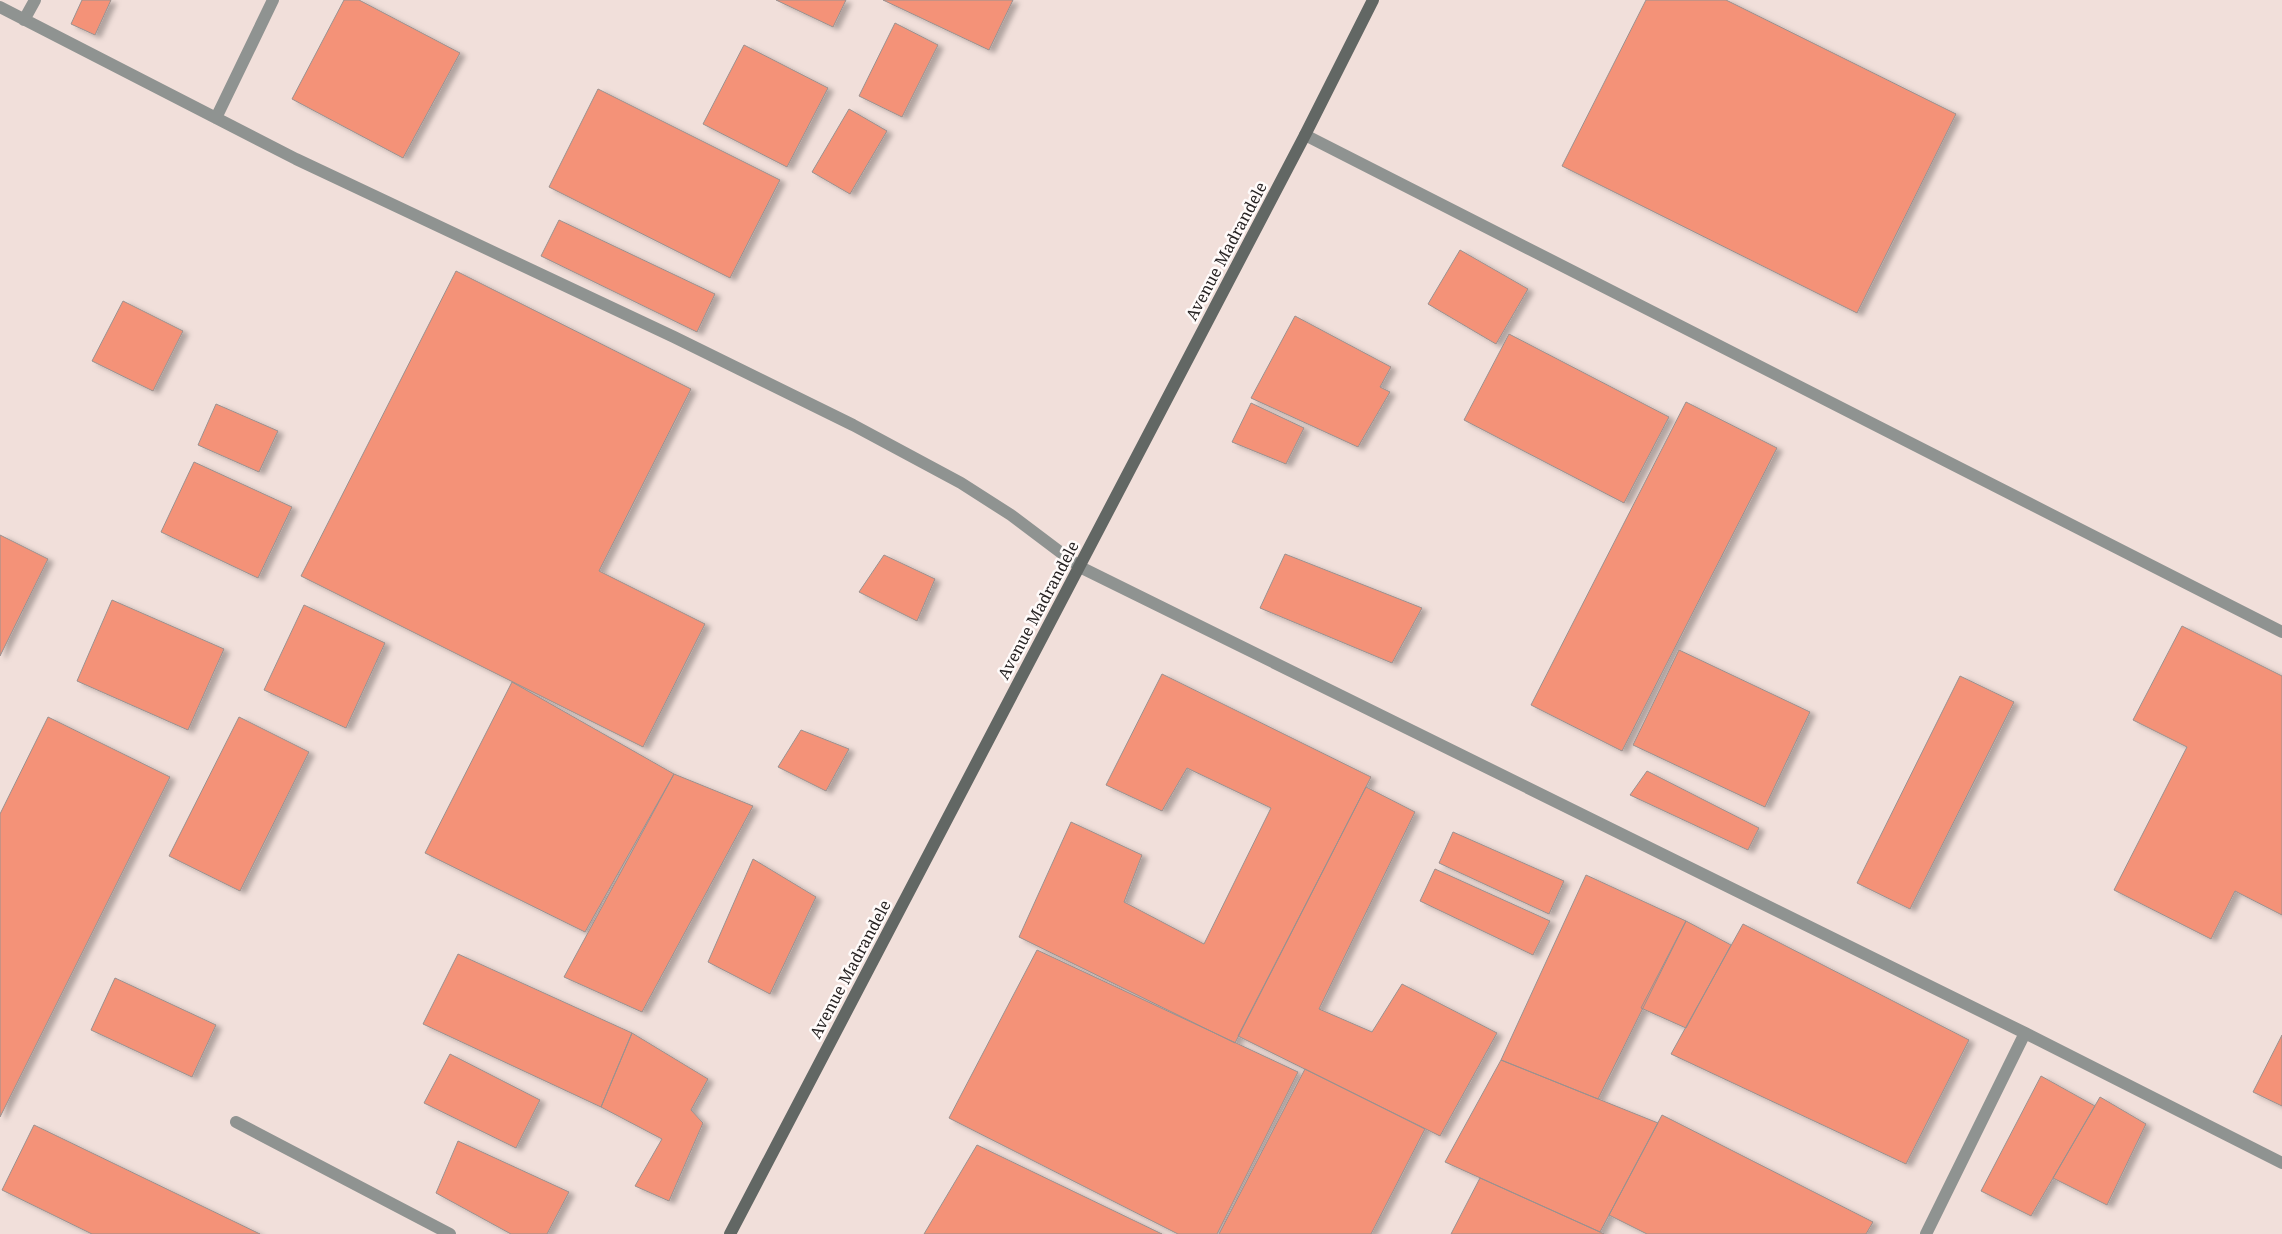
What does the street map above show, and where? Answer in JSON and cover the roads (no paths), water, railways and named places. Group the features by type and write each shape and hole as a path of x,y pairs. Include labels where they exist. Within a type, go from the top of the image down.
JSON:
{"street":[{"path":"24,20 35,0"},
{"path":"216,118 273,0"},
{"name":"Avenue Madrandele","path":"730,1234 1080,567 1305,135 1373,0"},
{"path":"0,7 296,159 674,337 853,425 970,488 1011,514 1080,567 2025,1033 2282,1162"},
{"path":"1305,135 2282,632"},
{"path":"1926,1234 2025,1033"},
{"path":"236,1122 450,1234"}]}
